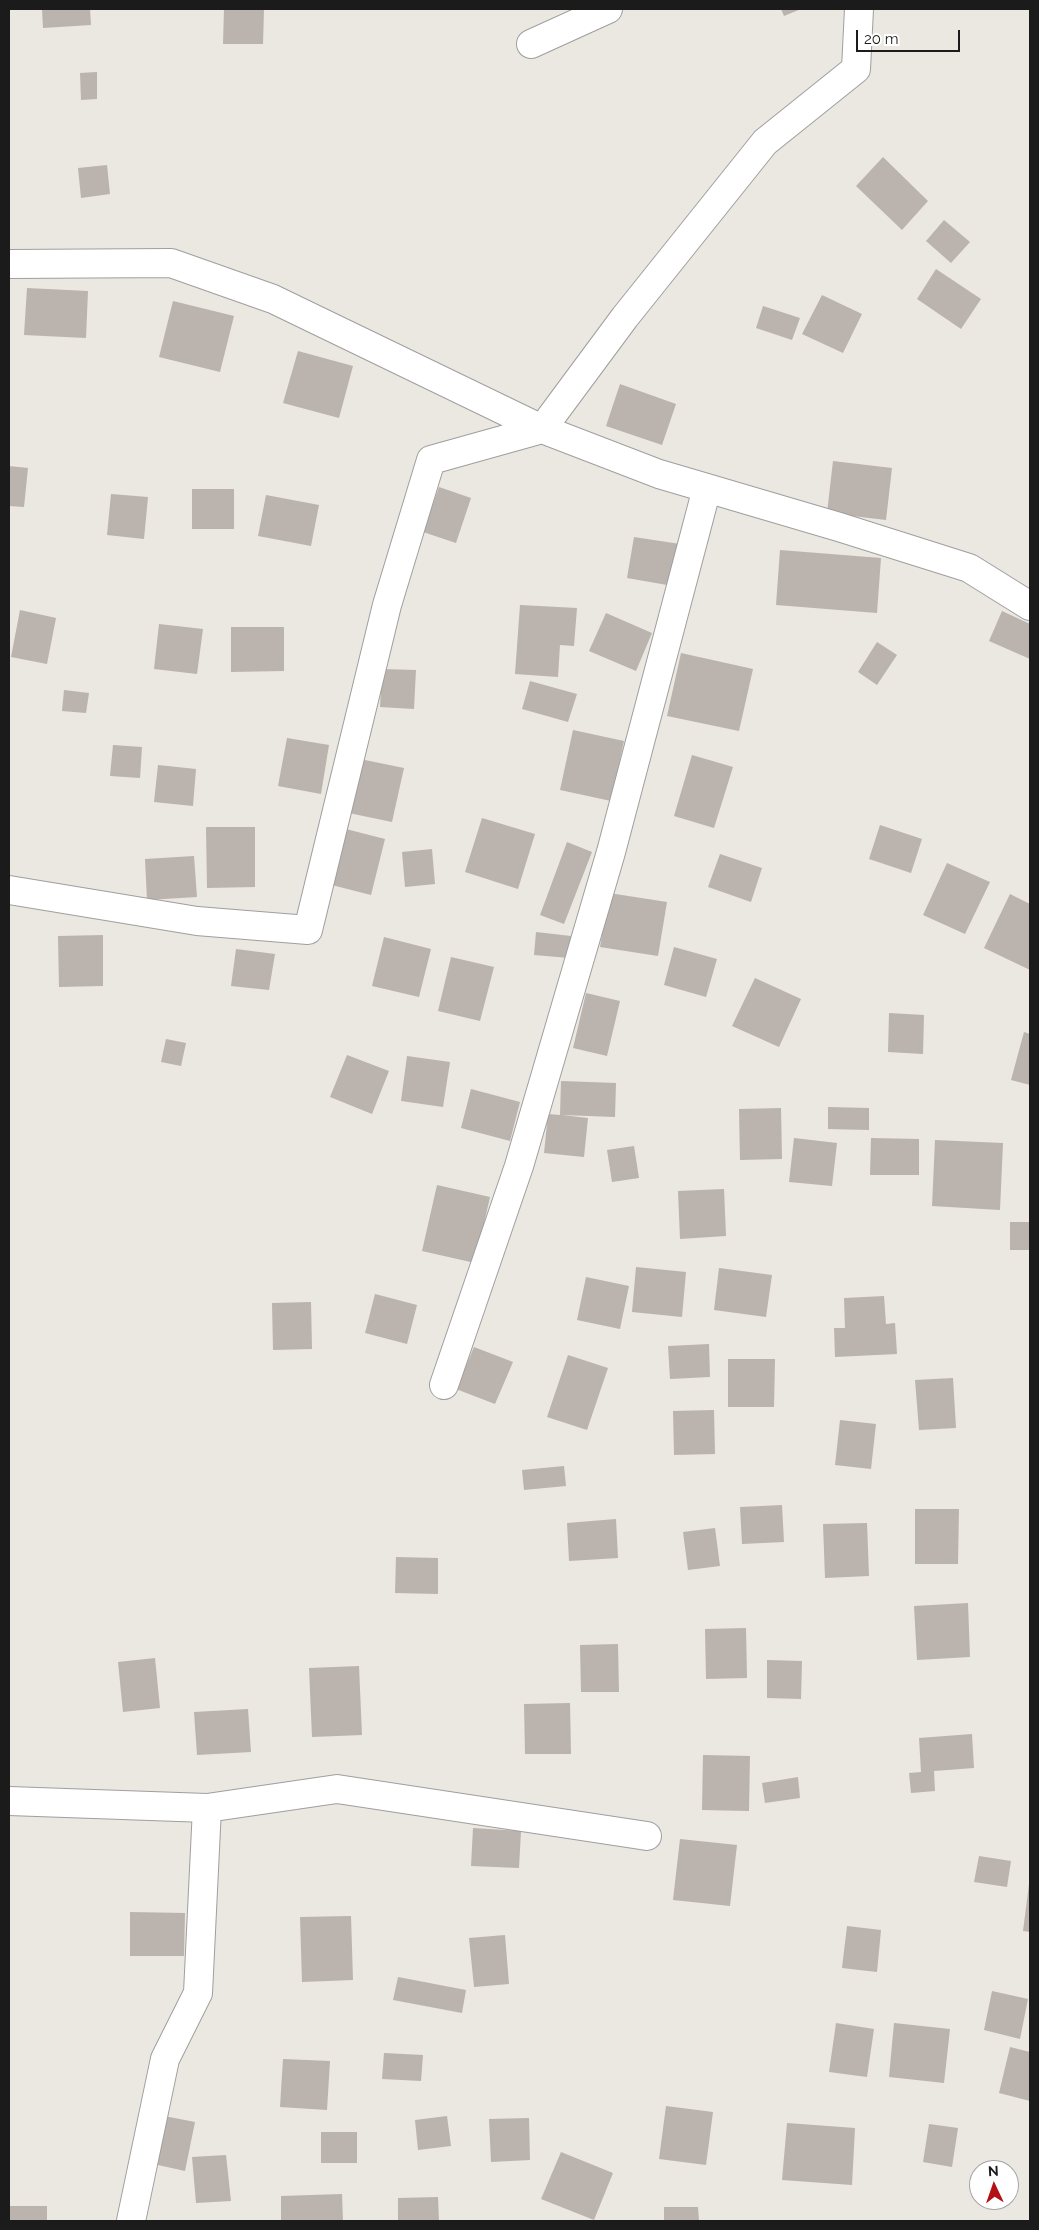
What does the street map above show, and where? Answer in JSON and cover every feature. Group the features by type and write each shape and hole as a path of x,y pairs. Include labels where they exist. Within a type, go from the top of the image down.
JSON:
{"street":[{"path":"531,44 608,9"},
{"path":"9,890 197,921 308,930 387,605 431,460 542,429 625,317 765,142 856,69 859,9"},
{"path":"9,264 171,263 273,299 542,429 659,474 970,568 1030,606"},
{"path":"444,1385 519,1166 610,852 706,488"},
{"path":"9,1801 207,1808 338,1789 647,1836"},
{"path":"131,2221 165,2059 198,1993 207,1808"}],"building":[{"path":"42,9 90,9 91,25 43,28"},
{"path":"224,9 264,9 263,44 223,44"},
{"path":"781,9 801,9 784,16"},
{"path":"97,72 97,99 81,100 80,73"},
{"path":"883,157 928,201 902,230 856,186"},
{"path":"107,165 110,194 81,198 78,168"},
{"path":"944,220 970,242 951,263 926,241"},
{"path":"936,269 981,299 961,329 917,299"},
{"path":"27,288 88,291 86,338 24,335"},
{"path":"822,295 862,314 843,353 802,334"},
{"path":"173,301 234,316 220,372 159,357"},
{"path":"763,306 800,318 792,340 756,328"},
{"path":"298,351 353,366 339,418 283,403"},
{"path":"620,384 676,404 662,445 606,426"},
{"path":"833,461 892,468 886,520 827,513"},
{"path":"9,466 28,468 24,507 9,506"},
{"path":"439,487 471,498 456,543 423,532"},
{"path":"192,489 234,489 234,529 192,529"},
{"path":"111,494 148,497 144,539 107,535"},
{"path":"266,495 319,505 311,546 258,536"},
{"path":"634,537 680,544 673,586 627,578"},
{"path":"780,550 881,558 877,613 776,605"},
{"path":"520,605 577,608 574,646 560,645 558,677 515,674"},
{"path":"20,610 56,618 47,664 11,657"},
{"path":"1002,611 1030,624 1030,659 989,641"},
{"path":"606,613 652,633 636,671 589,651"},
{"path":"159,624 203,629 197,674 154,669"},
{"path":"231,627 284,627 284,671 231,672"},
{"path":"877,642 897,655 877,685 858,672"},
{"path":"681,653 753,669 739,731 667,716"},
{"path":"382,669 416,670 414,709 380,707"},
{"path":"530,681 577,694 568,722 522,709"},
{"path":"64,690 89,693 86,713 62,711"},
{"path":"573,730 624,741 611,801 560,790"},
{"path":"287,738 329,745 321,794 278,786"},
{"path":"113,745 142,747 140,778 110,776"},
{"path":"692,755 733,767 714,828 674,816"},
{"path":"355,758 404,768 392,822 344,812"},
{"path":"158,765 196,769 193,806 154,802"},
{"path":"482,818 535,834 518,889 465,872"},
{"path":"880,825 922,839 911,873 869,859"},
{"path":"206,827 255,827 255,887 207,888"},
{"path":"338,827 385,839 371,895 324,883"},
{"path":"567,842 592,852 564,924 540,915"},
{"path":"432,849 435,884 405,887 402,852"},
{"path":"720,854 762,868 751,902 708,887"},
{"path":"194,856 197,897 147,900 145,859"},
{"path":"947,863 990,882 965,934 923,915"},
{"path":"609,893 667,902 658,956 600,947"},
{"path":"1010,894 1030,904 1030,970 984,948"},
{"path":"536,932 571,936 569,958 534,955"},
{"path":"103,935 103,986 59,987 58,936"},
{"path":"384,937 431,949 419,997 372,986"},
{"path":"674,947 717,959 706,997 664,985"},
{"path":"236,949 275,954 269,990 231,986"},
{"path":"451,957 494,967 480,1021 438,1011"},
{"path":"755,978 801,999 779,1047 732,1026"},
{"path":"586,993 620,1001 607,1056 573,1048"},
{"path":"889,1013 924,1015 923,1054 888,1052"},
{"path":"1024,1032 1030,1034 1030,1085 1011,1080"},
{"path":"166,1039 186,1043 181,1066 161,1062"},
{"path":"347,1055 389,1071 372,1114 330,1097"},
{"path":"407,1056 450,1062 443,1107 401,1101"},
{"path":"561,1081 616,1083 615,1117 562,1115 588,1118 584,1157 544,1153 548,1114 560,1115"},
{"path":"471,1089 520,1102 510,1141 461,1128"},
{"path":"828,1107 869,1108 869,1130 828,1129"},
{"path":"781,1108 782,1159 740,1160 739,1109"},
{"path":"794,1138 837,1143 832,1186 789,1182"},
{"path":"871,1138 919,1139 919,1175 870,1175"},
{"path":"935,1140 1003,1143 1000,1210 932,1206"},
{"path":"634,1146 639,1178 612,1182 607,1150"},
{"path":"437,1185 490,1197 475,1263 422,1251"},
{"path":"724,1189 726,1236 680,1239 678,1191"},
{"path":"1010,1222 1030,1222 1030,1250 1010,1250"},
{"path":"636,1267 686,1272 682,1317 632,1312"},
{"path":"719,1268 772,1275 766,1317 714,1310"},
{"path":"586,1277 629,1286 620,1329 577,1320"},
{"path":"375,1294 417,1305 407,1344 365,1333"},
{"path":"884,1296 886,1324 895,1323 897,1354 835,1357 834,1328 845,1328 844,1298"},
{"path":"311,1302 312,1349 273,1350 272,1303"},
{"path":"709,1344 710,1377 670,1379 668,1346"},
{"path":"474,1347 513,1362 495,1404 456,1389"},
{"path":"568,1355 608,1368 587,1430 547,1417"},
{"path":"728,1359 775,1359 774,1407 728,1407"},
{"path":"953,1378 956,1428 919,1430 915,1380"},
{"path":"714,1410 715,1454 674,1455 673,1411"},
{"path":"840,1420 876,1424 871,1469 835,1465"},
{"path":"564,1466 566,1486 524,1490 522,1470"},
{"path":"782,1505 784,1542 742,1544 740,1507"},
{"path":"915,1509 959,1509 958,1564 915,1564"},
{"path":"616,1519 618,1558 569,1561 567,1523"},
{"path":"867,1523 869,1576 825,1578 823,1524"},
{"path":"715,1528 720,1566 688,1570 683,1532"},
{"path":"396,1557 438,1558 438,1594 395,1593"},
{"path":"968,1603 970,1657 917,1660 914,1606"},
{"path":"746,1628 747,1678 706,1679 705,1629"},
{"path":"618,1644 619,1692 581,1692 580,1645"},
{"path":"155,1658 160,1708 123,1712 118,1662"},
{"path":"767,1660 802,1661 801,1699 767,1698"},
{"path":"359,1666 362,1735 312,1737 309,1668"},
{"path":"570,1703 571,1754 525,1754 524,1704"},
{"path":"248,1709 251,1752 197,1755 194,1712"},
{"path":"972,1734 974,1768 934,1771 935,1791 911,1793 909,1773 921,1772 919,1738"},
{"path":"703,1755 750,1756 749,1811 702,1810"},
{"path":"798,1777 800,1798 765,1803 762,1783"},
{"path":"473,1828 521,1831 519,1868 471,1866"},
{"path":"680,1839 737,1845 730,1906 673,1900"},
{"path":"979,1856 1011,1861 1007,1887 974,1882"},
{"path":"1030,1885 1030,1932 1023,1931"},
{"path":"130,1912 185,1913 184,1956 130,1956"},
{"path":"351,1916 353,1980 302,1982 300,1917"},
{"path":"847,1926 881,1930 877,1972 842,1968"},
{"path":"505,1935 509,1984 474,1987 469,1938"},
{"path":"398,1977 466,1990 462,2013 393,2000"},
{"path":"992,1991 1028,1999 1020,2039 984,2030"},
{"path":"836,2023 874,2029 867,2077 829,2072"},
{"path":"894,2023 950,2029 944,2083 889,2077"},
{"path":"1010,2047 1030,2052 1030,2101 999,2093"},
{"path":"384,2053 423,2055 421,2081 382,2079"},
{"path":"283,2059 330,2061 327,2110 280,2107"},
{"path":"666,2106 713,2112 706,2165 659,2159"},
{"path":"159,2115 195,2122 185,2171 149,2163"},
{"path":"447,2116 451,2146 418,2150 415,2120"},
{"path":"529,2118 530,2160 491,2162 489,2119"},
{"path":"787,2123 855,2128 852,2185 782,2180"},
{"path":"929,2124 958,2128 952,2167 923,2162"},
{"path":"321,2132 357,2132 357,2163 321,2163"},
{"path":"561,2152 613,2173 594,2220 541,2199"},
{"path":"226,2155 231,2201 196,2203 192,2157"},
{"path":"342,2194 343,2221 281,2221 281,2196"},
{"path":"438,2197 439,2221 398,2221 398,2198"},
{"path":"9,2206 47,2206 47,2221 9,2221"},
{"path":"664,2207 698,2207 699,2221 664,2221"}]}
